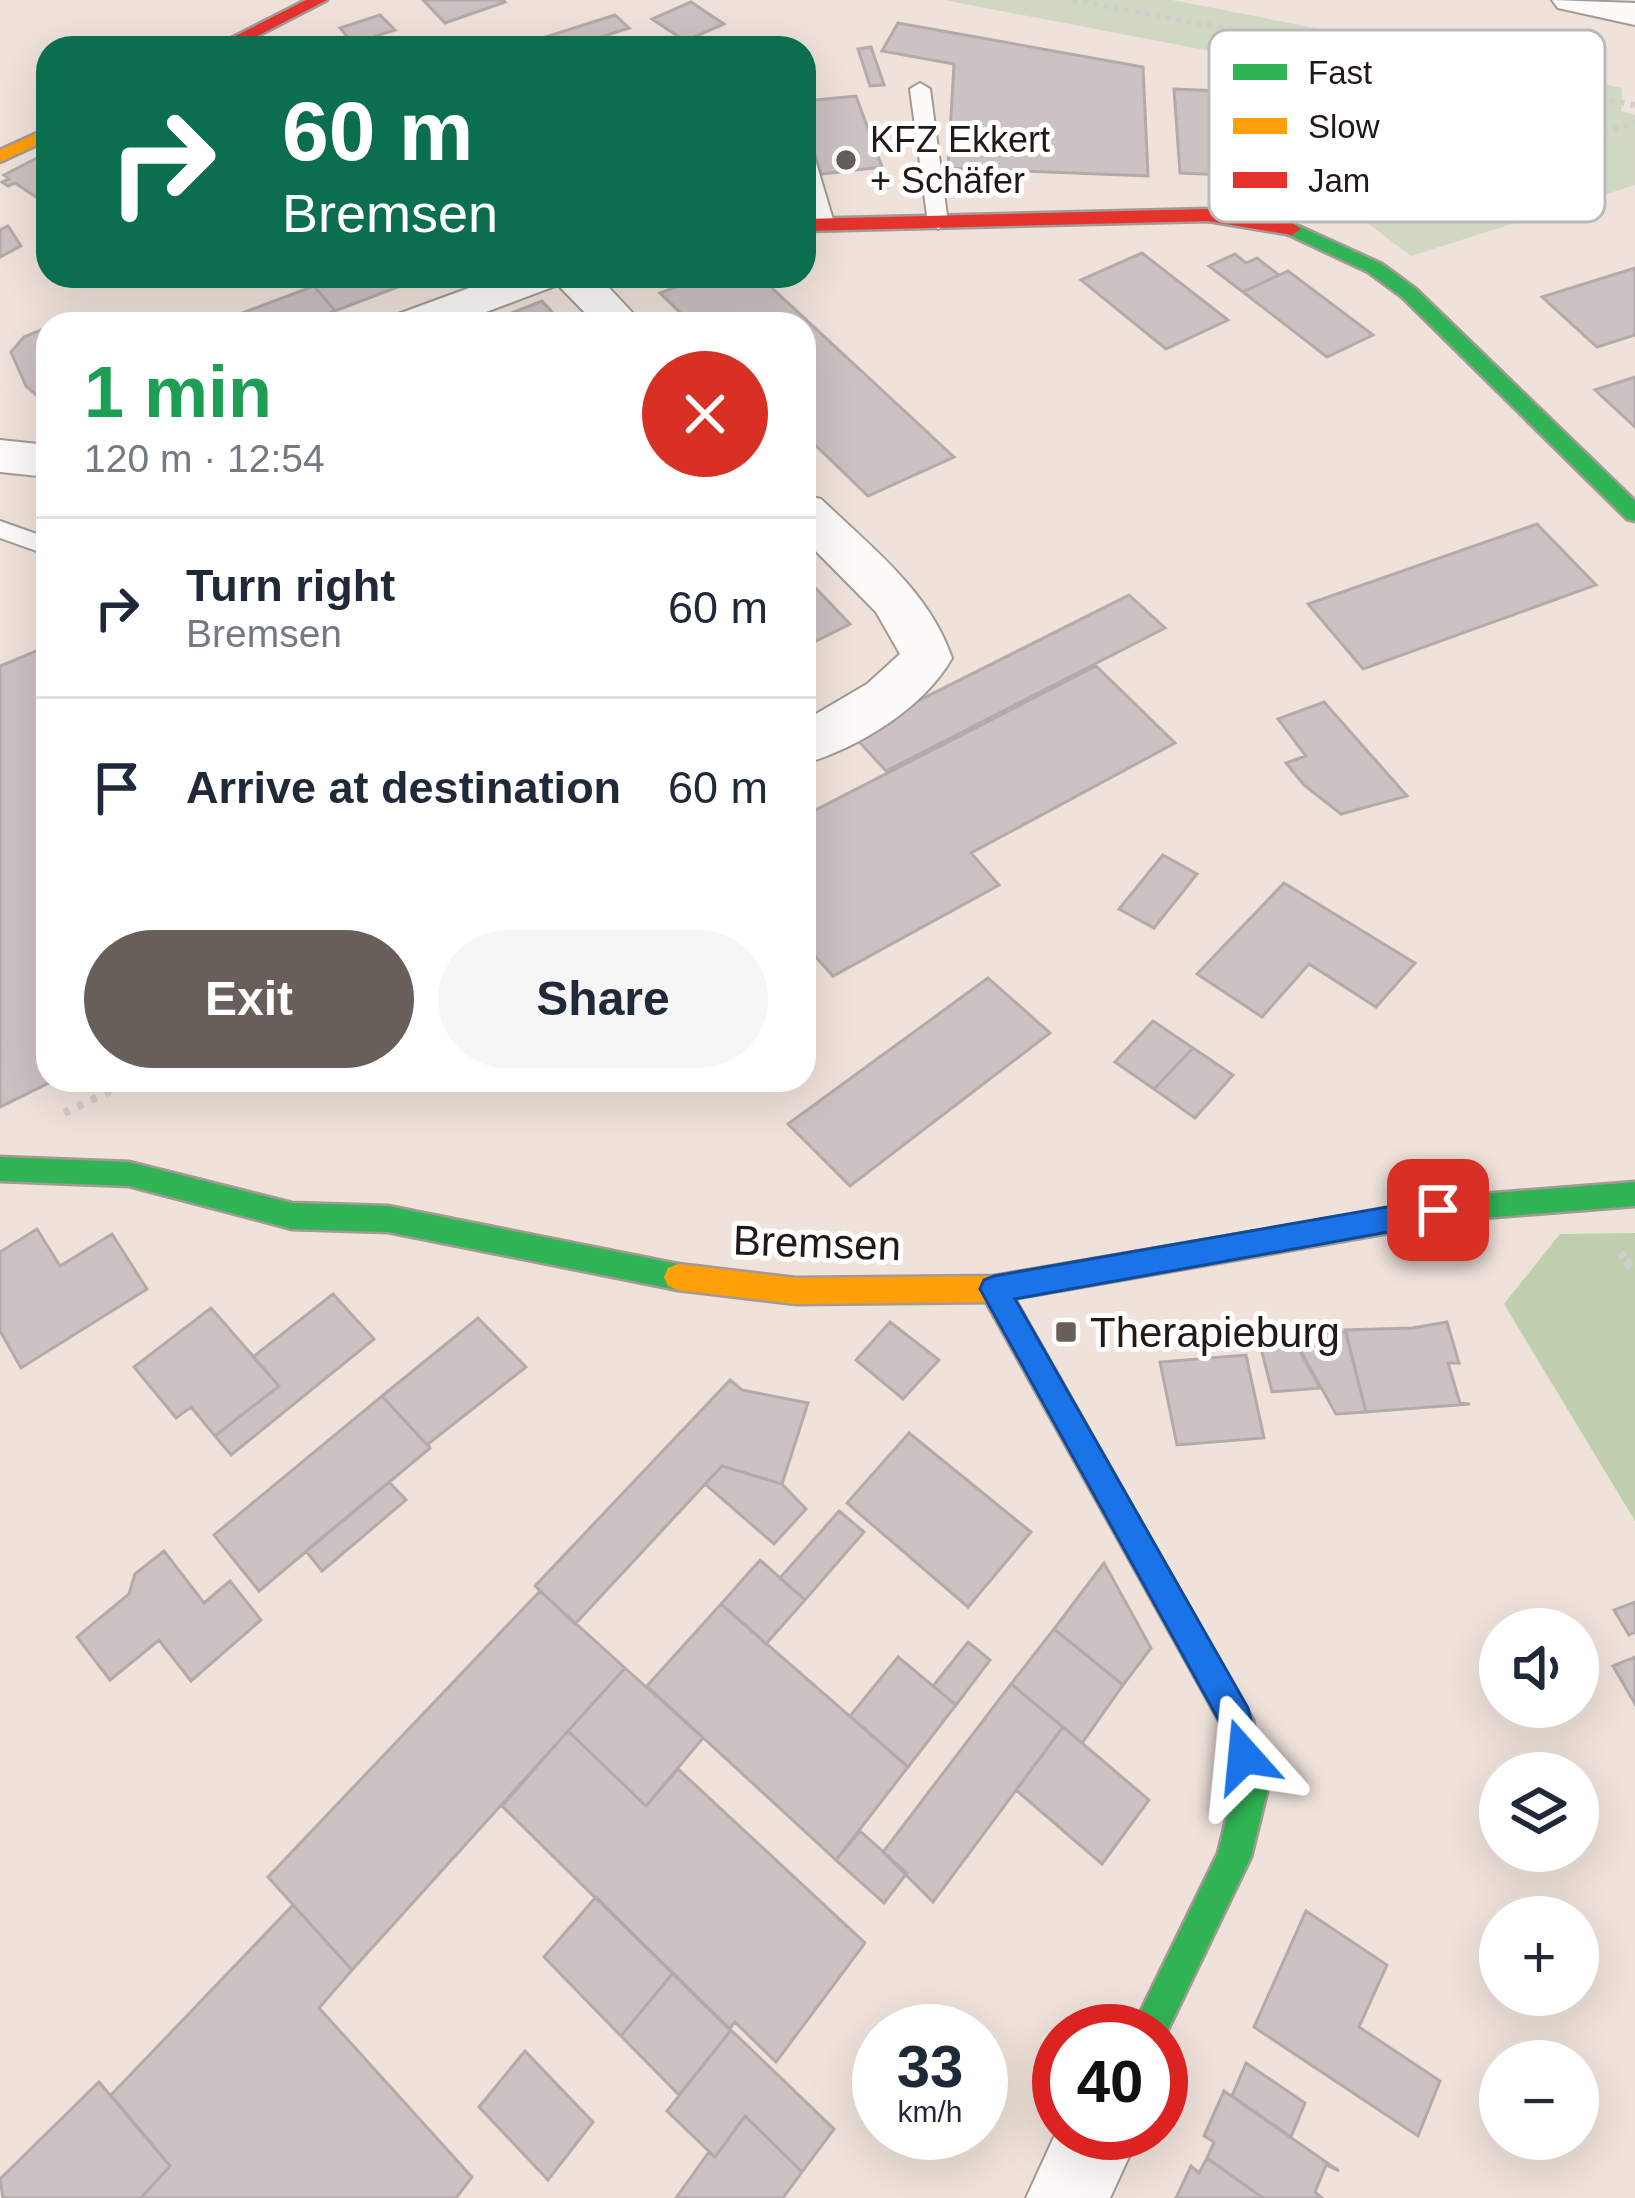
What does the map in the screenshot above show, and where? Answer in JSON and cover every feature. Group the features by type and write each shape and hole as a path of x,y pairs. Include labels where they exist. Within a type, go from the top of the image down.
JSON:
{"street":[{"path":"246,36 319,0"},
{"path":"1571,0 1635,14"},
{"path":"0,157 36,139"},
{"path":"816,224 1209,215"},
{"path":"1251,222 1294,229 1375,268 1409,293 1629,500"},
{"path":"446,312 510,288"},
{"path":"586,288 609,312"},
{"path":"816,523 909,618 923,640 927,658 906,684 873,708 816,738"},
{"name":"Bremsen","path":"0,1169 128,1174 292,1216 388,1219 657,1274 796,1292 994,1289 1438,1210 1635,1194"},
{"path":"994,1289 1237,1720 1250,1792 1234,1857 1161,2004"},
{"path":"1067,2198 1086,2160"}],"lane":[{"path":"920,89 938,223"},
{"path":"0,529 36,542"}],"path":[{"path":"1073,0 1234,30"},
{"path":"1605,99 1635,105"},
{"path":"1605,132 1635,123"},
{"path":"1294,229 1317,222"}],"green space":[{"path":"944,0 1172,0 1325,30 1209,30 1209,51"},
{"path":"1605,85 1622,88 1621,111 1635,115 1635,185 1605,195"},
{"path":"1366,222 1518,222 1411,256"},
{"path":"1635,1233 1635,1521 1504,1304 1560,1234"}],"building":[{"path":"423,0 503,0 505,2 445,23"},
{"path":"691,2 724,24 696,36 678,36 652,19"},
{"path":"380,15 395,30 347,36 340,28"},
{"path":"615,15 629,28 604,36 549,36"},
{"path":"898,23 1143,67 1148,176 948,168 954,64 882,51"},
{"path":"871,47 884,85 870,86 858,49"},
{"path":"1174,89 1209,90 1209,174 1180,173"},
{"path":"856,96 882,167 821,174 816,158 816,100"},
{"path":"36,159 36,197 15,183 2,182 9,179 4,175"},
{"path":"8,226 21,246 0,257 0,230"},
{"path":"1142,253 1228,320 1166,349 1081,280"},
{"path":"1235,254 1246,263 1257,258 1279,275 1243,292 1209,266"},
{"path":"1635,268 1635,335 1597,347 1542,297"},
{"path":"1288,271 1373,335 1327,357 1243,292"},
{"path":"309,288 316,288 335,311 332,312 245,312"},
{"path":"316,288 395,288 335,311"},
{"path":"673,288 772,288 798,312 680,312 660,293"},
{"path":"542,301 552,312 514,312"},
{"path":"816,329 954,457 868,496 816,446"},
{"path":"36,332 36,395 26,386 11,352"},
{"path":"1635,377 1635,427 1595,390"},
{"path":"1537,524 1596,585 1363,669 1308,604"},
{"path":"816,589 850,624 816,641"},
{"path":"1129,595 1165,628 886,771 852,734"},
{"path":"36,651 36,1089 0,1107 0,666"},
{"path":"1096,666 1175,743 971,853 999,885 833,976 816,957 816,810"},
{"path":"1324,702 1407,796 1341,814 1304,785 1286,763 1306,756 1278,719"},
{"path":"1163,855 1197,874 1154,928 1119,909"},
{"path":"1284,883 1415,963 1376,1007 1309,964 1262,1017 1197,974"},
{"path":"988,978 1050,1033 850,1186 788,1124"},
{"path":"1153,1021 1193,1048 1154,1089 1115,1062"},
{"path":"1193,1048 1233,1075 1195,1118 1154,1089"},
{"path":"37,1229 60,1266 112,1234 147,1289 21,1368 0,1331 0,1252"},
{"path":"333,1294 374,1339 231,1455 215,1436 279,1386 253,1357"},
{"path":"211,1308 279,1386 215,1436 191,1407 176,1418 134,1367"},
{"path":"478,1318 526,1367 428,1444 430,1448 382,1396"},
{"path":"890,1322 939,1360 903,1399 856,1360"},
{"path":"1447,1322 1459,1363 1448,1363 1460,1403 1470,1404 1366,1412 1345,1330"},
{"path":"1346,1332 1366,1412 1336,1414 1291,1334"},
{"path":"1292,1337 1320,1388 1272,1392 1259,1340"},
{"path":"1246,1355 1264,1438 1177,1445 1160,1362"},
{"path":"730,1380 742,1390 808,1403 782,1484 722,1466 575,1624 535,1586"},
{"path":"382,1396 430,1448 259,1591 214,1535"},
{"path":"909,1433 1031,1532 968,1607 847,1503"},
{"path":"722,1466 782,1484 806,1509 774,1544 705,1484"},
{"path":"389,1482 406,1500 322,1571 306,1551"},
{"path":"839,1511 864,1532 805,1600 780,1578"},
{"path":"164,1551 204,1603 230,1581 261,1620 191,1681 159,1640 110,1680 77,1637 129,1594 135,1574"},
{"path":"760,1560 805,1600 766,1644 721,1604"},
{"path":"1104,1563 1151,1648 1123,1685 1054,1629"},
{"path":"540,1591 625,1668 352,1970 268,1877"},
{"path":"1635,1602 1635,1632 1629,1635 1614,1610"},
{"path":"721,1604 908,1767 836,1860 647,1686"},
{"path":"1054,1629 1123,1685 1082,1743 1011,1684"},
{"path":"968,1642 990,1660 956,1705 933,1686"},
{"path":"898,1657 956,1705 908,1767 850,1716"},
{"path":"1635,1657 1635,1704 1613,1666"},
{"path":"625,1668 703,1738 646,1806 568,1731"},
{"path":"1011,1684 1063,1727 933,1902 883,1852"},
{"path":"1063,1727 1149,1800 1102,1864 1016,1790"},
{"path":"568,1731 646,1806 678,1769 865,1943 776,2062 735,2022 729,2029 502,1806"},
{"path":"860,1831 907,1873 884,1903 836,1860"},
{"path":"596,1897 673,1973 621,2036 544,1957"},
{"path":"293,1905 352,1970 319,2008 472,2177 456,2198 141,2198 170,2166 111,2095"},
{"path":"1306,1911 1387,1965 1359,2027 1440,2081 1418,2136 1254,2027"},
{"path":"673,1973 731,2030 679,2095 621,2036"},
{"path":"731,2030 834,2129 802,2172 745,2116 715,2157 667,2111"},
{"path":"525,2051 593,2122 548,2180 479,2107"},
{"path":"1246,2063 1305,2103 1291,2137 1232,2096"},
{"path":"99,2082 170,2166 141,2198 3,2198 0,2179"},
{"path":"1224,2091 1339,2171 1326,2165 1315,2192 1322,2198 1263,2198 1207,2158 1214,2142 1204,2136"},
{"path":"745,2116 802,2172 783,2198 676,2198 709,2152 715,2157"},
{"path":"1207,2158 1263,2198 1176,2198 1191,2166 1199,2173"}],"traffic: fast":[{"path":"1292,229 1375,268 1409,293 1635,514"},
{"path":"0,1169 129,1174 292,1216 388,1219 678,1277"},
{"path":"1469,1207 1635,1194"},
{"path":"994,1289 1237,1720 1250,1792 1234,1857 1162,2004"}],"traffic: slow":[{"path":"0,157 36,139"},
{"path":"678,1277 796,1291 994,1289 1469,1207"}],"traffic: jam":[{"path":"246,36 319,0"},
{"path":"816,225 1209,215"},
{"path":"1250,222 1292,229"}],"place":[{"name":"KFZ Ekkert + Schäfer","path":"846,160"},
{"name":"Therapieburg","path":"1066,1332"}],"route":[{"path":"1244,1756 1237,1720 994,1289 1438,1210"}]}
